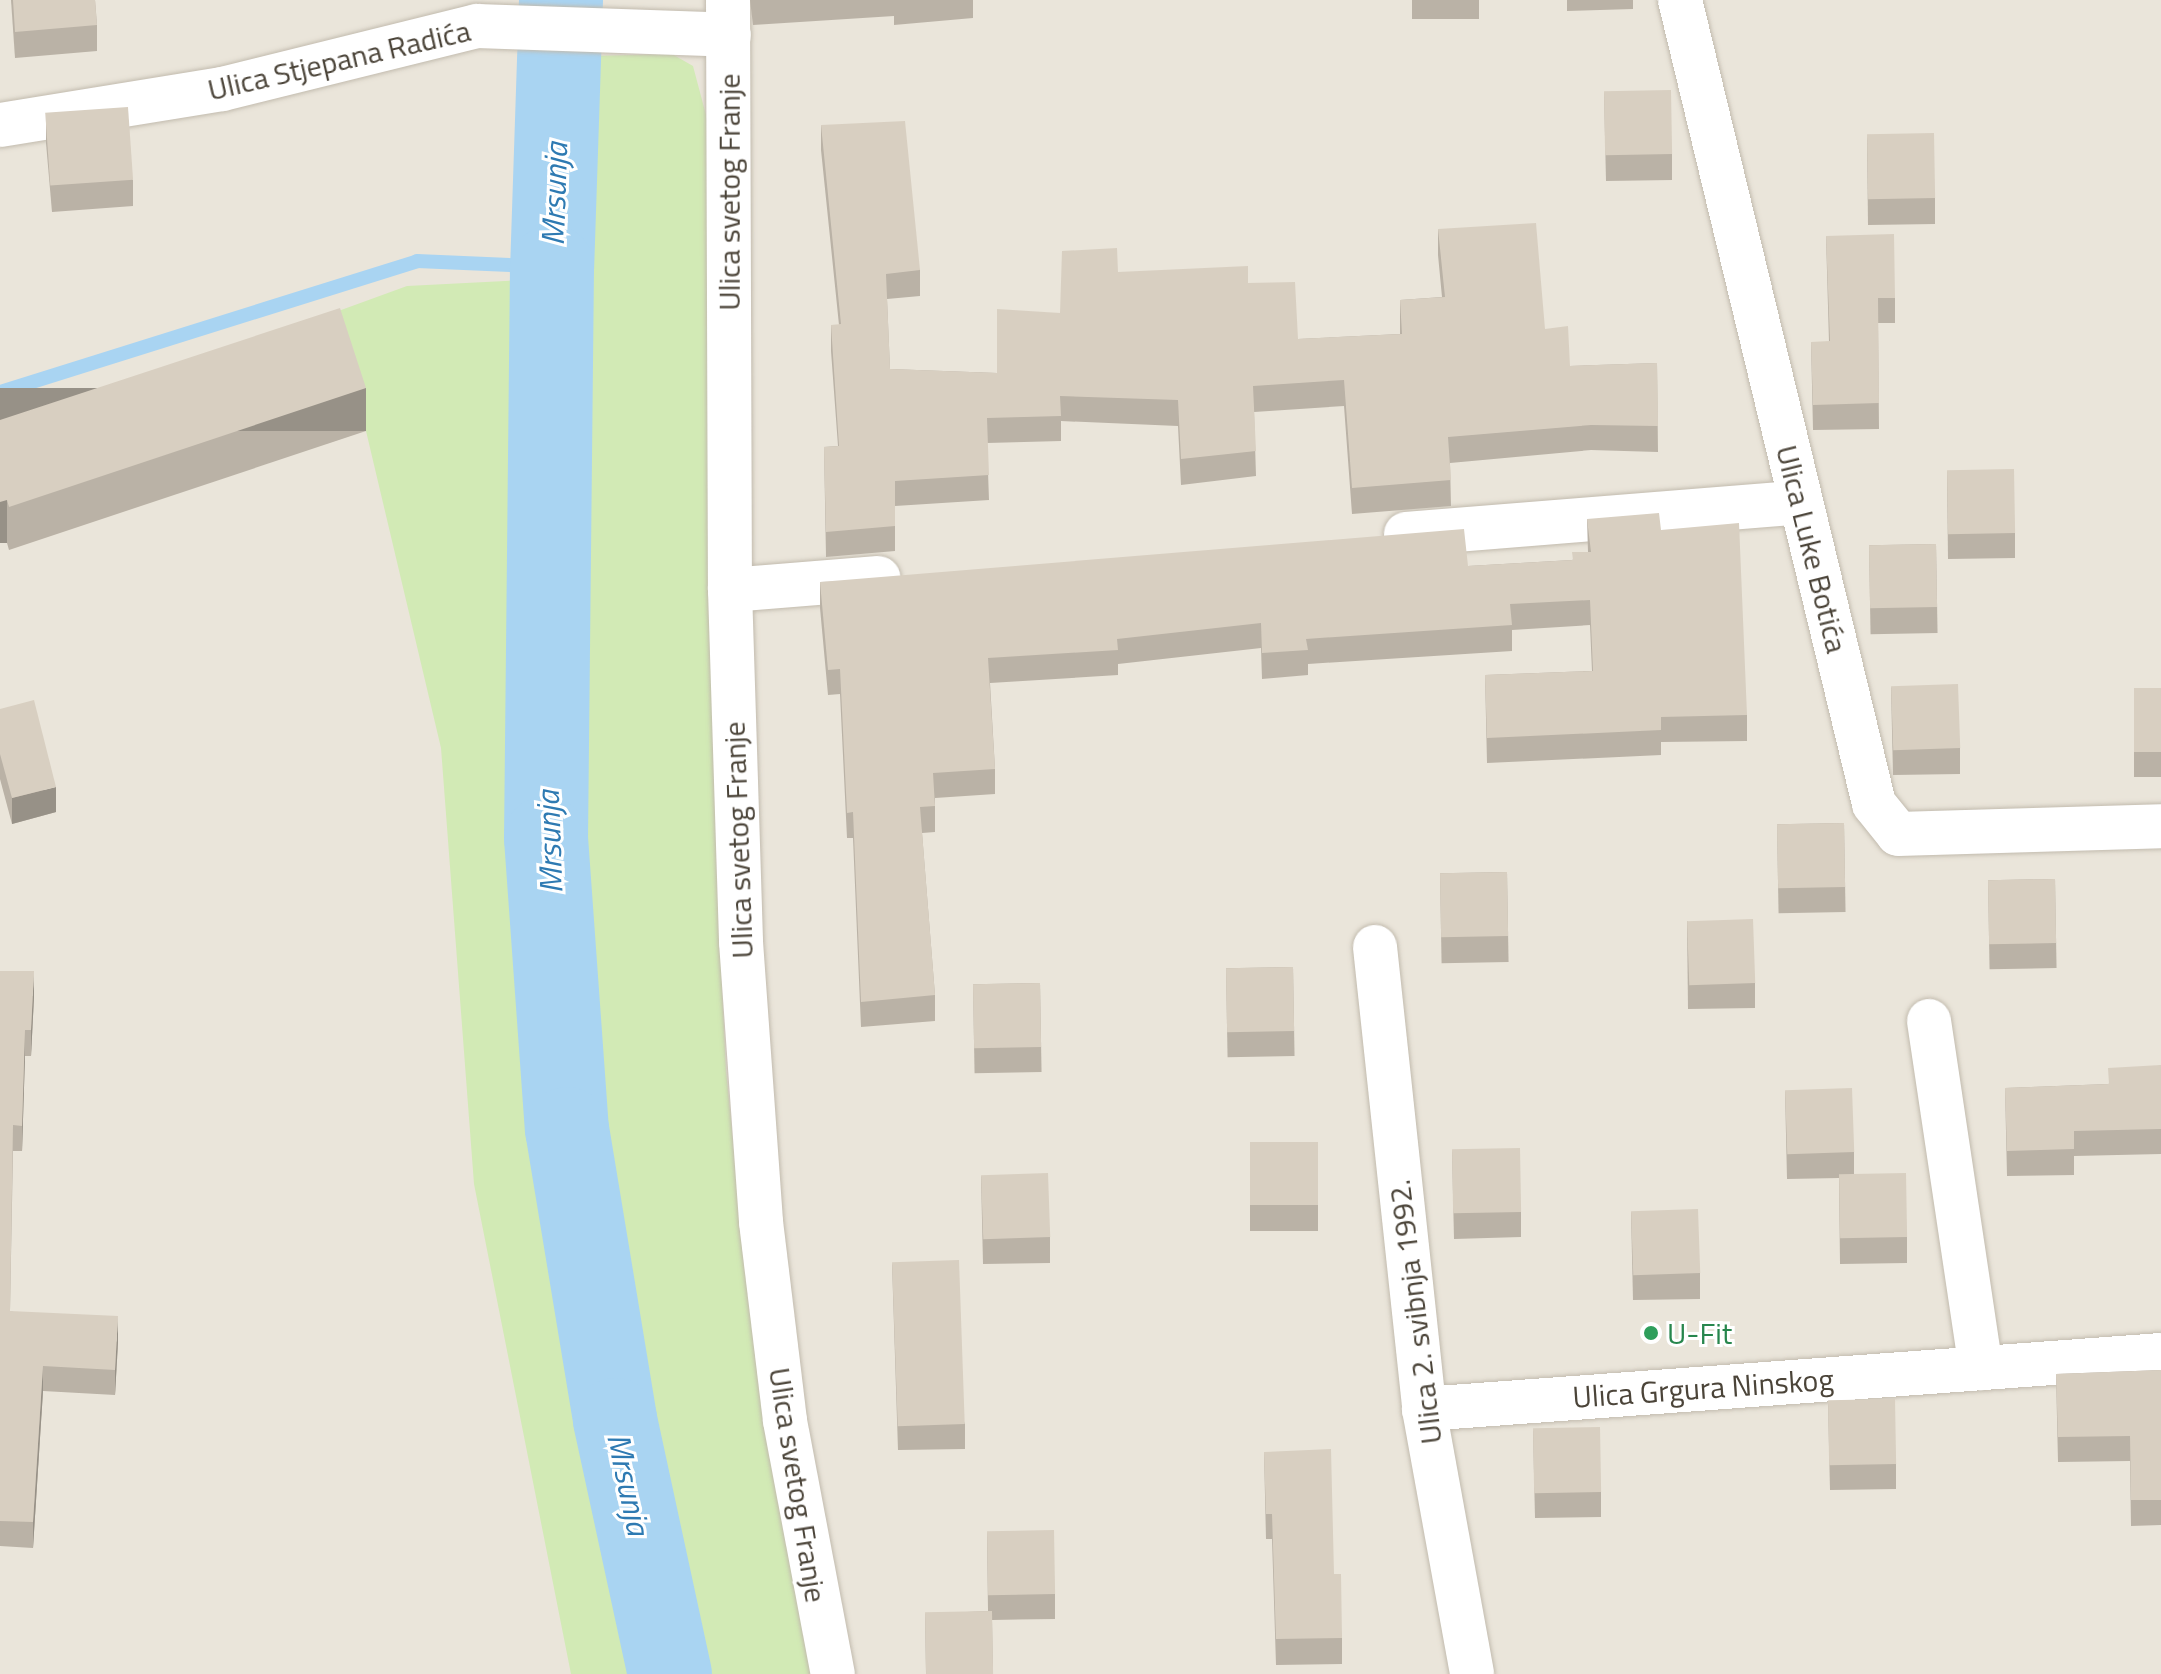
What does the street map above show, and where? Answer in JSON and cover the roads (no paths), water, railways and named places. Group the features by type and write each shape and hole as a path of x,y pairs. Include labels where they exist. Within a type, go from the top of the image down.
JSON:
{"street":[{"name":"Ulica Luke Botića","path":"1680,0 1874,804 1898,834 2161,826"},
{"name":"Ulica Stjepana Radića","path":"0,125 222,89 477,26 671,31 729,17"},
{"name":"Ulica svetog Franje","path":"729,17 730,590 741,942 761,1222 785,1421 833,1674"},
{"path":"1359,538 1800,502"},
{"path":"730,590 919,574"},
{"name":"Ulica 2. svibnja 1992.","path":"1375,947 1424,1409 1472,1674"},
{"path":"1929,1021 1981,1368"},
{"name":"Ulica Grgura Ninskog","path":"1424,1409 2161,1355"}],"waterway":[{"name":"Mrsunja","path":"561,0 552,267 546,838 567,1129 615,1420 670,1674"},
{"path":"0,392 417,261 552,267"}],"place":[{"name":"U-Fit","path":"1651,1333"}]}
